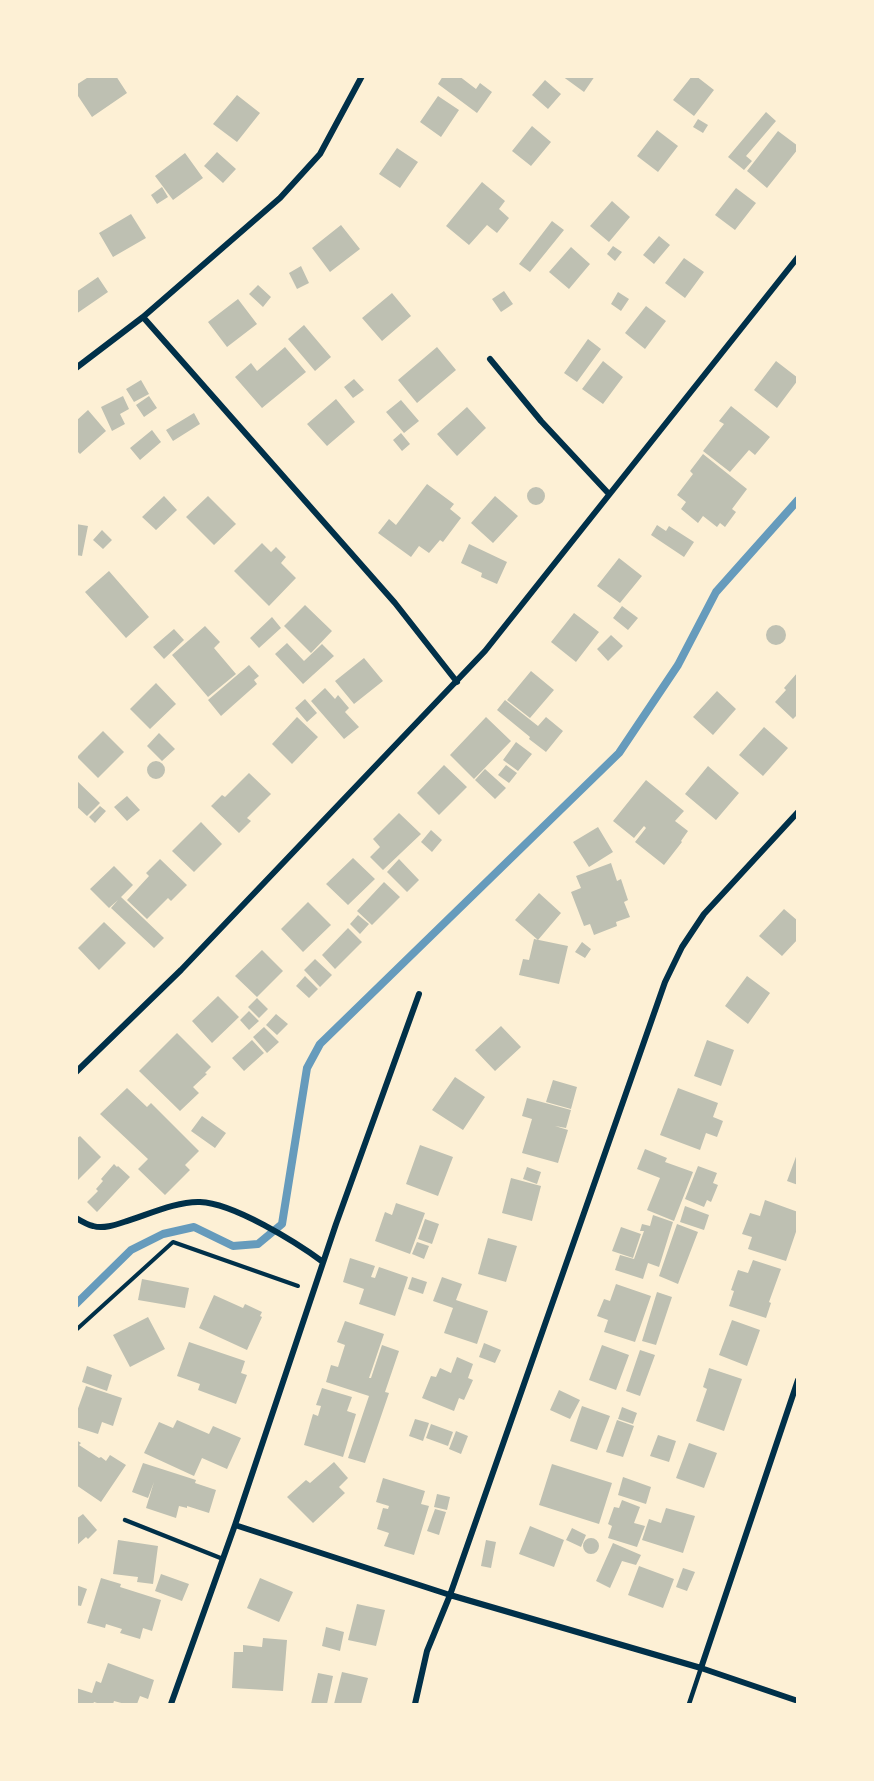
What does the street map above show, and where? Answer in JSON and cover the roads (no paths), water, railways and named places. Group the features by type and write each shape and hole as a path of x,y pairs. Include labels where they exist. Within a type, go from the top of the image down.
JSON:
{"street":[{"path":"76,368 143,317 280,198 320,154 362,76"},
{"path":"76,1072 181,970 485,651 798,257"},
{"path":"143,317 395,603 457,682"},
{"path":"490,359 541,421 609,494"},
{"path":"415,1704 427,1651 450,1595 665,982 682,947 704,914 798,812"},
{"path":"171,1704 235,1525 323,1262 419,994"},
{"path":"76,1218 93,1227 110,1226 181,1204 200,1202 224,1207 244,1216 303,1247 323,1262"},
{"path":"702,1668 798,1380"},
{"path":"235,1525 450,1595 702,1668 798,1701"}],"lane":[{"path":"125,1520 223,1559"},
{"path":"689,1704 702,1668"}],"waterway":[{"path":"76,1304 131,1250 163,1234 194,1227 233,1246 258,1244 282,1224 307,1068 320,1044 619,753 678,665 716,592 798,500"}]}
